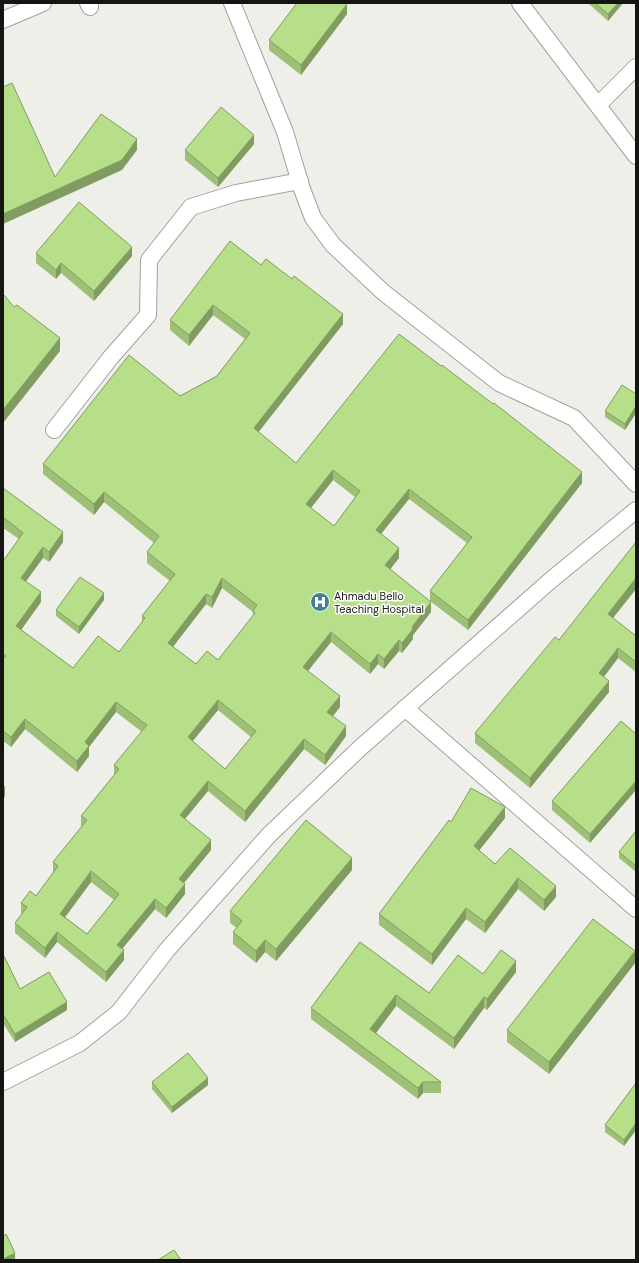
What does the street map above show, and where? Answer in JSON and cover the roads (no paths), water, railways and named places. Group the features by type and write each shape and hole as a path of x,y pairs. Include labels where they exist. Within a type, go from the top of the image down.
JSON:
{"street":[{"path":"3,20 43,3"},
{"path":"232,3 285,132 313,218 329,240 383,292 499,383 574,418 636,484"},
{"path":"520,3 636,156"},
{"path":"598,105 636,66"},
{"path":"54,430 111,357 148,315 149,260 191,208 236,193 300,181"},
{"path":"3,1082 80,1043 120,1012 167,950 269,835 360,748 405,708 551,580 636,510"},
{"path":"405,708 636,909"}],"place":[{"name":"Ahmadu Bello Teaching Hospital","path":"320,602"}]}
